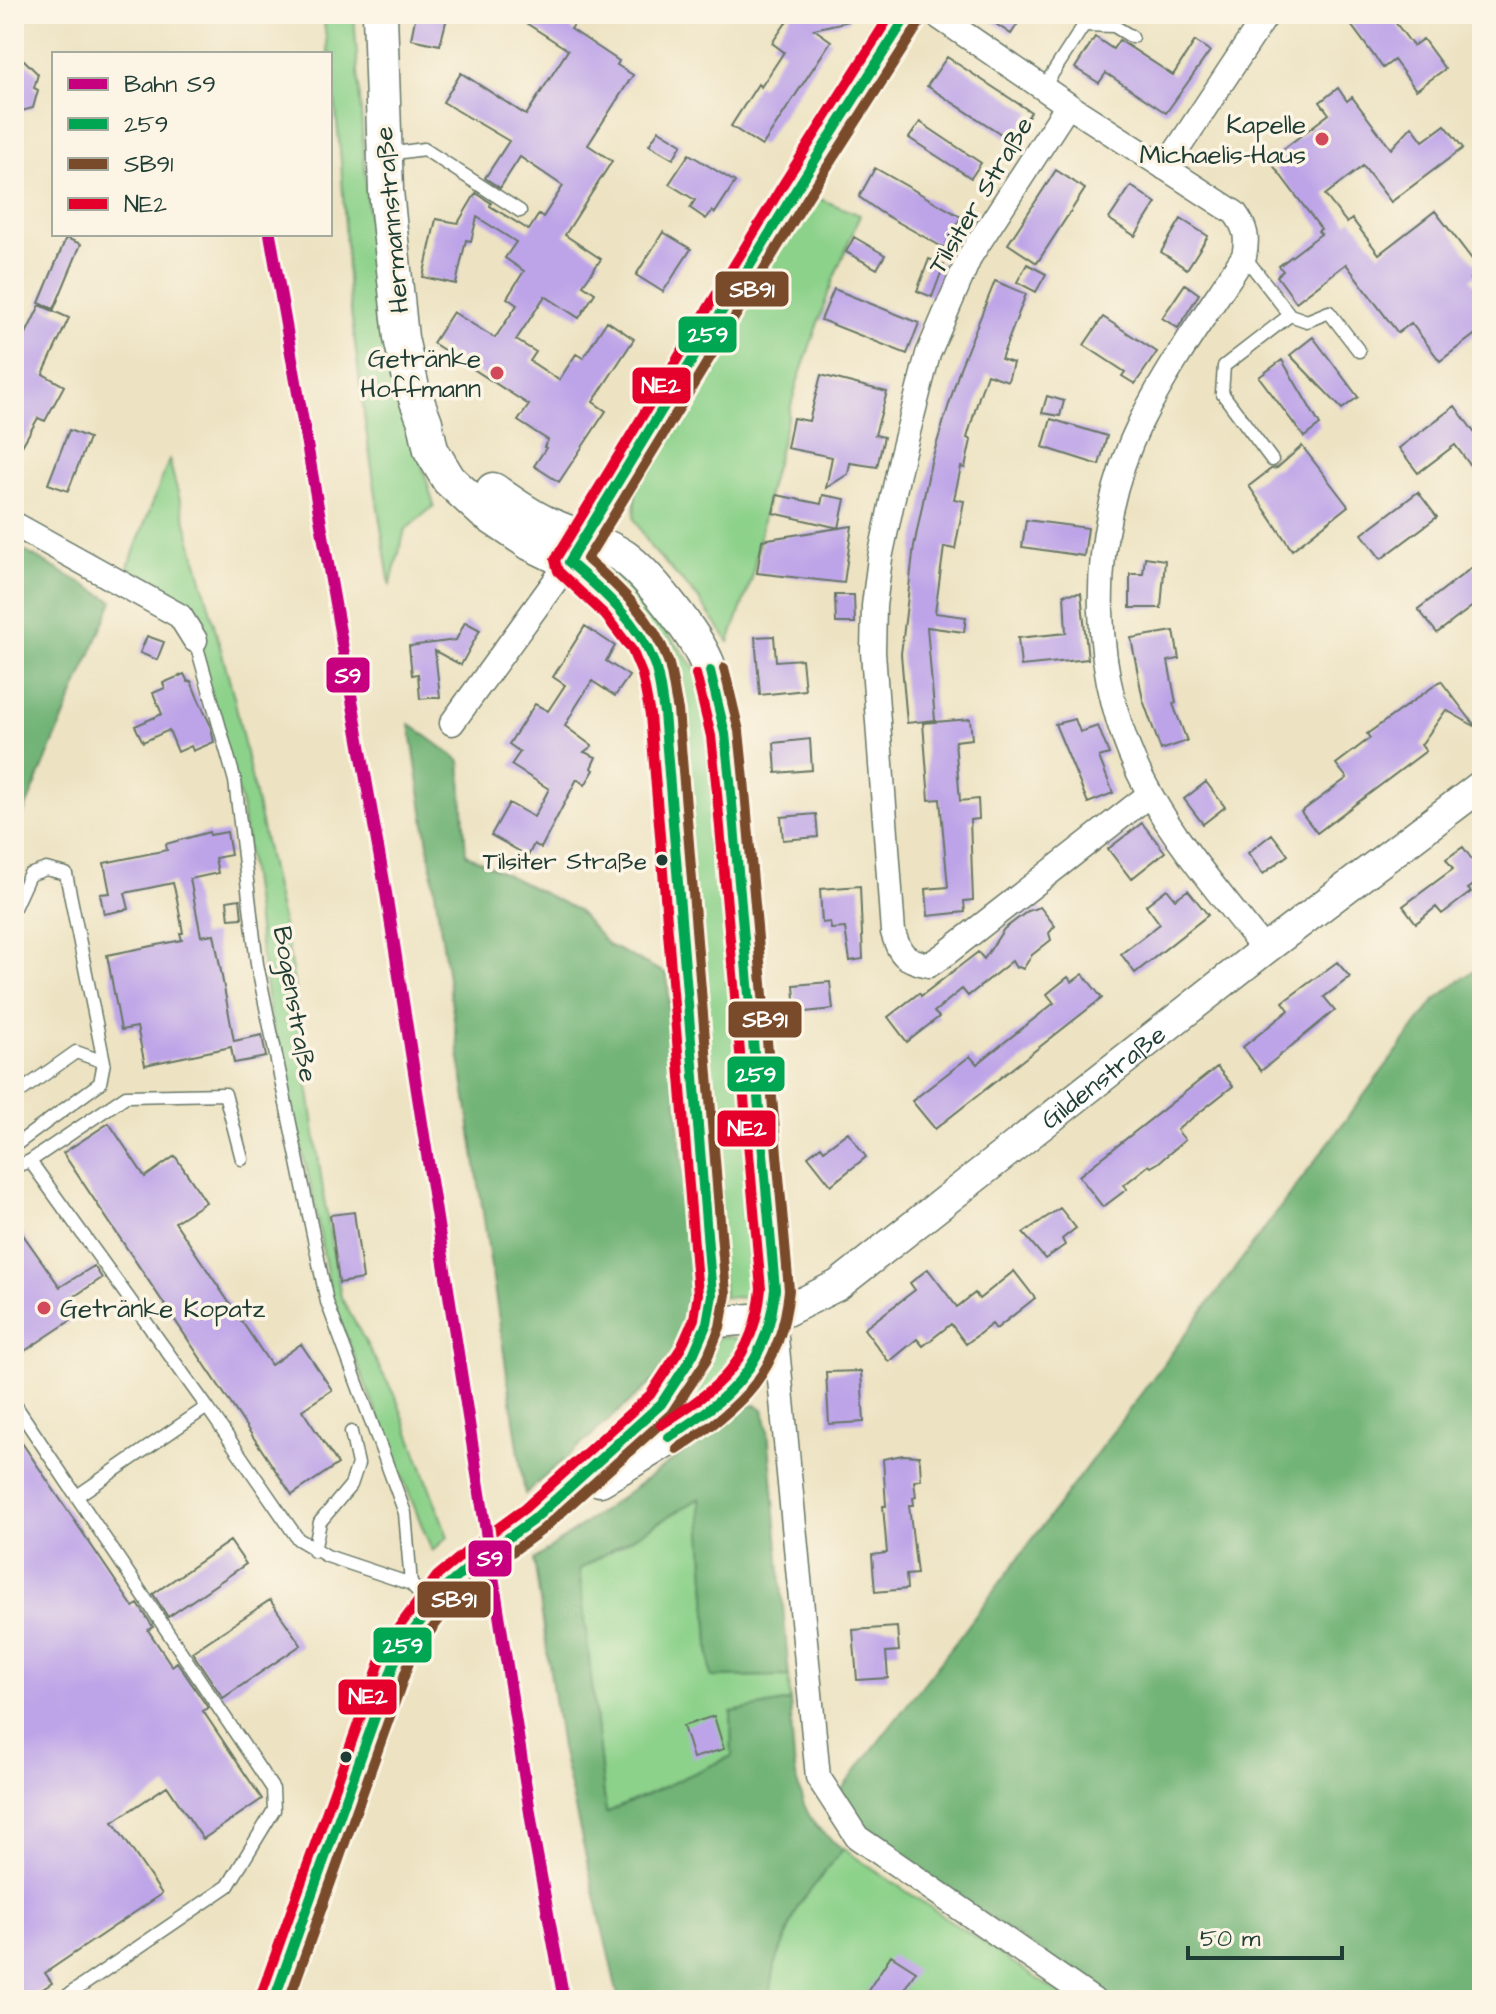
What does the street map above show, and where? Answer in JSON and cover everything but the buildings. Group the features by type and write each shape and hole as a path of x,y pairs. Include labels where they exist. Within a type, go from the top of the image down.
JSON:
{"main road":[{"name":"Hermannstraße","path":"380,14 385,155 401,338 412,388 425,422 446,448 485,485 546,524 576,550"},
{"path":"274,2000 421,1595 446,1587 533,1520 678,1432 737,1387 761,1354 774,1317 774,1274 730,781 718,695 706,661 666,601 625,558 576,550"},
{"path":"533,1520 661,1404 693,1355 707,1323 712,1295 664,713 652,660 632,625 598,588 576,550"}],"street":[{"path":"452,723 576,550 796,190 908,14"},
{"path":"935,14 1235,213 1244,225 1247,241 1244,256 1141,422 1127,454 1105,543 1101,608 1108,674 1125,738 1150,794 1178,838 1264,950"},
{"path":"1165,168 1267,14"},
{"name":"Tilsiter Straße","path":"1068,105 970,256 942,317 914,407 880,558 874,606 873,652 893,932 899,952 914,962 929,965 1150,794"},
{"name":"Bogenstraße","path":"14,524 180,616 195,640"},
{"name":"Gildenstraße","path":"707,1323 774,1317 838,1285 1264,950 1482,785"},
{"path":"774,1317 818,1777 857,1837 1093,2000"}],"lane":[{"path":"1043,88 1084,25 1114,26 1132,37"},
{"path":"385,155 424,149 520,211"},
{"path":"1244,256 1290,315 1307,321 1329,312 1359,351"},
{"path":"1272,460 1222,393 1224,366 1290,315"},
{"name":"Bogenstraße","path":"195,640 235,781 257,964 327,1302 405,1513 421,1595"},
{"path":"14,908 29,875 46,869 66,874 104,1062 100,1083 14,1146"},
{"path":"14,1096 76,1052 104,1062"},
{"path":"14,1167 30,1161 126,1096 225,1094 242,1159"},
{"path":"30,1161 298,1539 314,1551 421,1595"},
{"path":"14,1403 273,1789 274,1810 228,1886 61,2000"},
{"path":"77,1496 207,1407"},
{"path":"314,1551 320,1522 351,1485 358,1464 351,1432"}],"green space":[{"path":"323,14 354,14 374,298 434,506 405,530 390,586 349,296 332,52 328,52"},
{"path":"810,195 860,215 833,280 797,383 769,489 752,578 729,642 697,597 651,548 634,518 636,486"},
{"path":"169,460 234,697 290,958 341,1297 397,1400 448,1537 432,1551 332,1301 313,1196 270,1018 241,802 184,605 174,598 145,589 128,567"},
{"path":"14,545 113,601 14,836"},
{"path":"609,570 641,601 693,665 708,703 761,1294 753,1298 724,1297 666,674 603,577"},
{"path":"410,724 460,761 466,854 577,910 608,945 667,974 692,1286 687,1322 673,1354 653,1381 525,1494"},
{"path":"1482,964 1482,2000 1111,2000 863,1832 838,1794 958,1639 1436,999"},
{"path":"720,1336 735,1338 743,1345 744,1351 723,1386 568,1490 702,1358"},
{"path":"757,1405 763,1409 768,1430 789,1676 711,1677 700,1498 579,1569 606,1813 732,1756 731,1712 790,1701 794,1758 802,1801 815,1824 843,1849 798,1906 775,1965 769,2000 619,2000 561,1748 534,1560 748,1406"},
{"path":"700,1498 711,1677 789,1676 790,1701 731,1712 732,1756 606,1813 579,1570"},
{"path":"843,1849 1069,2000 769,2000 775,1965 798,1906"}],"rail line":[{"name":"S9","path":"270,236 386,893 534,1838 564,2000"}],"transit line":[{"name":"NE2","path":"261,1995 387,1643 437,1576 524,1509 650,1395 681,1348 694,1319 698,1294 650,715 642,674 632,650 605,615 558,571 555,560 784,183 891,14"},
{"name":"259","path":"274,2000 399,1650 446,1587 533,1520 661,1404 693,1355 707,1323 712,1295 659,682 647,648 629,620 569,562 796,190 908,14"},
{"name":"SB91","path":"289,2000 411,1657 456,1597 542,1530 671,1414 706,1361 720,1327 726,1294 678,710 668,661 654,632 623,593 587,559 808,197 920,22"},
{"name":"SB91","path":"677,1449 721,1418 755,1384 777,1343 785,1319 789,1290 739,731 724,668"},
{"name":"259","path":"669,1437 711,1408 743,1377 764,1339 775,1289 730,781 725,734 710,671"},
{"name":"NE2","path":"661,1425 716,1385 742,1354 751,1335 761,1289 716,782 711,736 696,674"}],"place":[{"name":"Kapelle Michaelis-Haus","path":"1322,139"},
{"name":"Getränke Hoffmann","path":"497,373"},
{"name":"Tilsiter Straße","path":"662,860"},
{"name":"Getränke Kopatz","path":"44,1308"}]}
